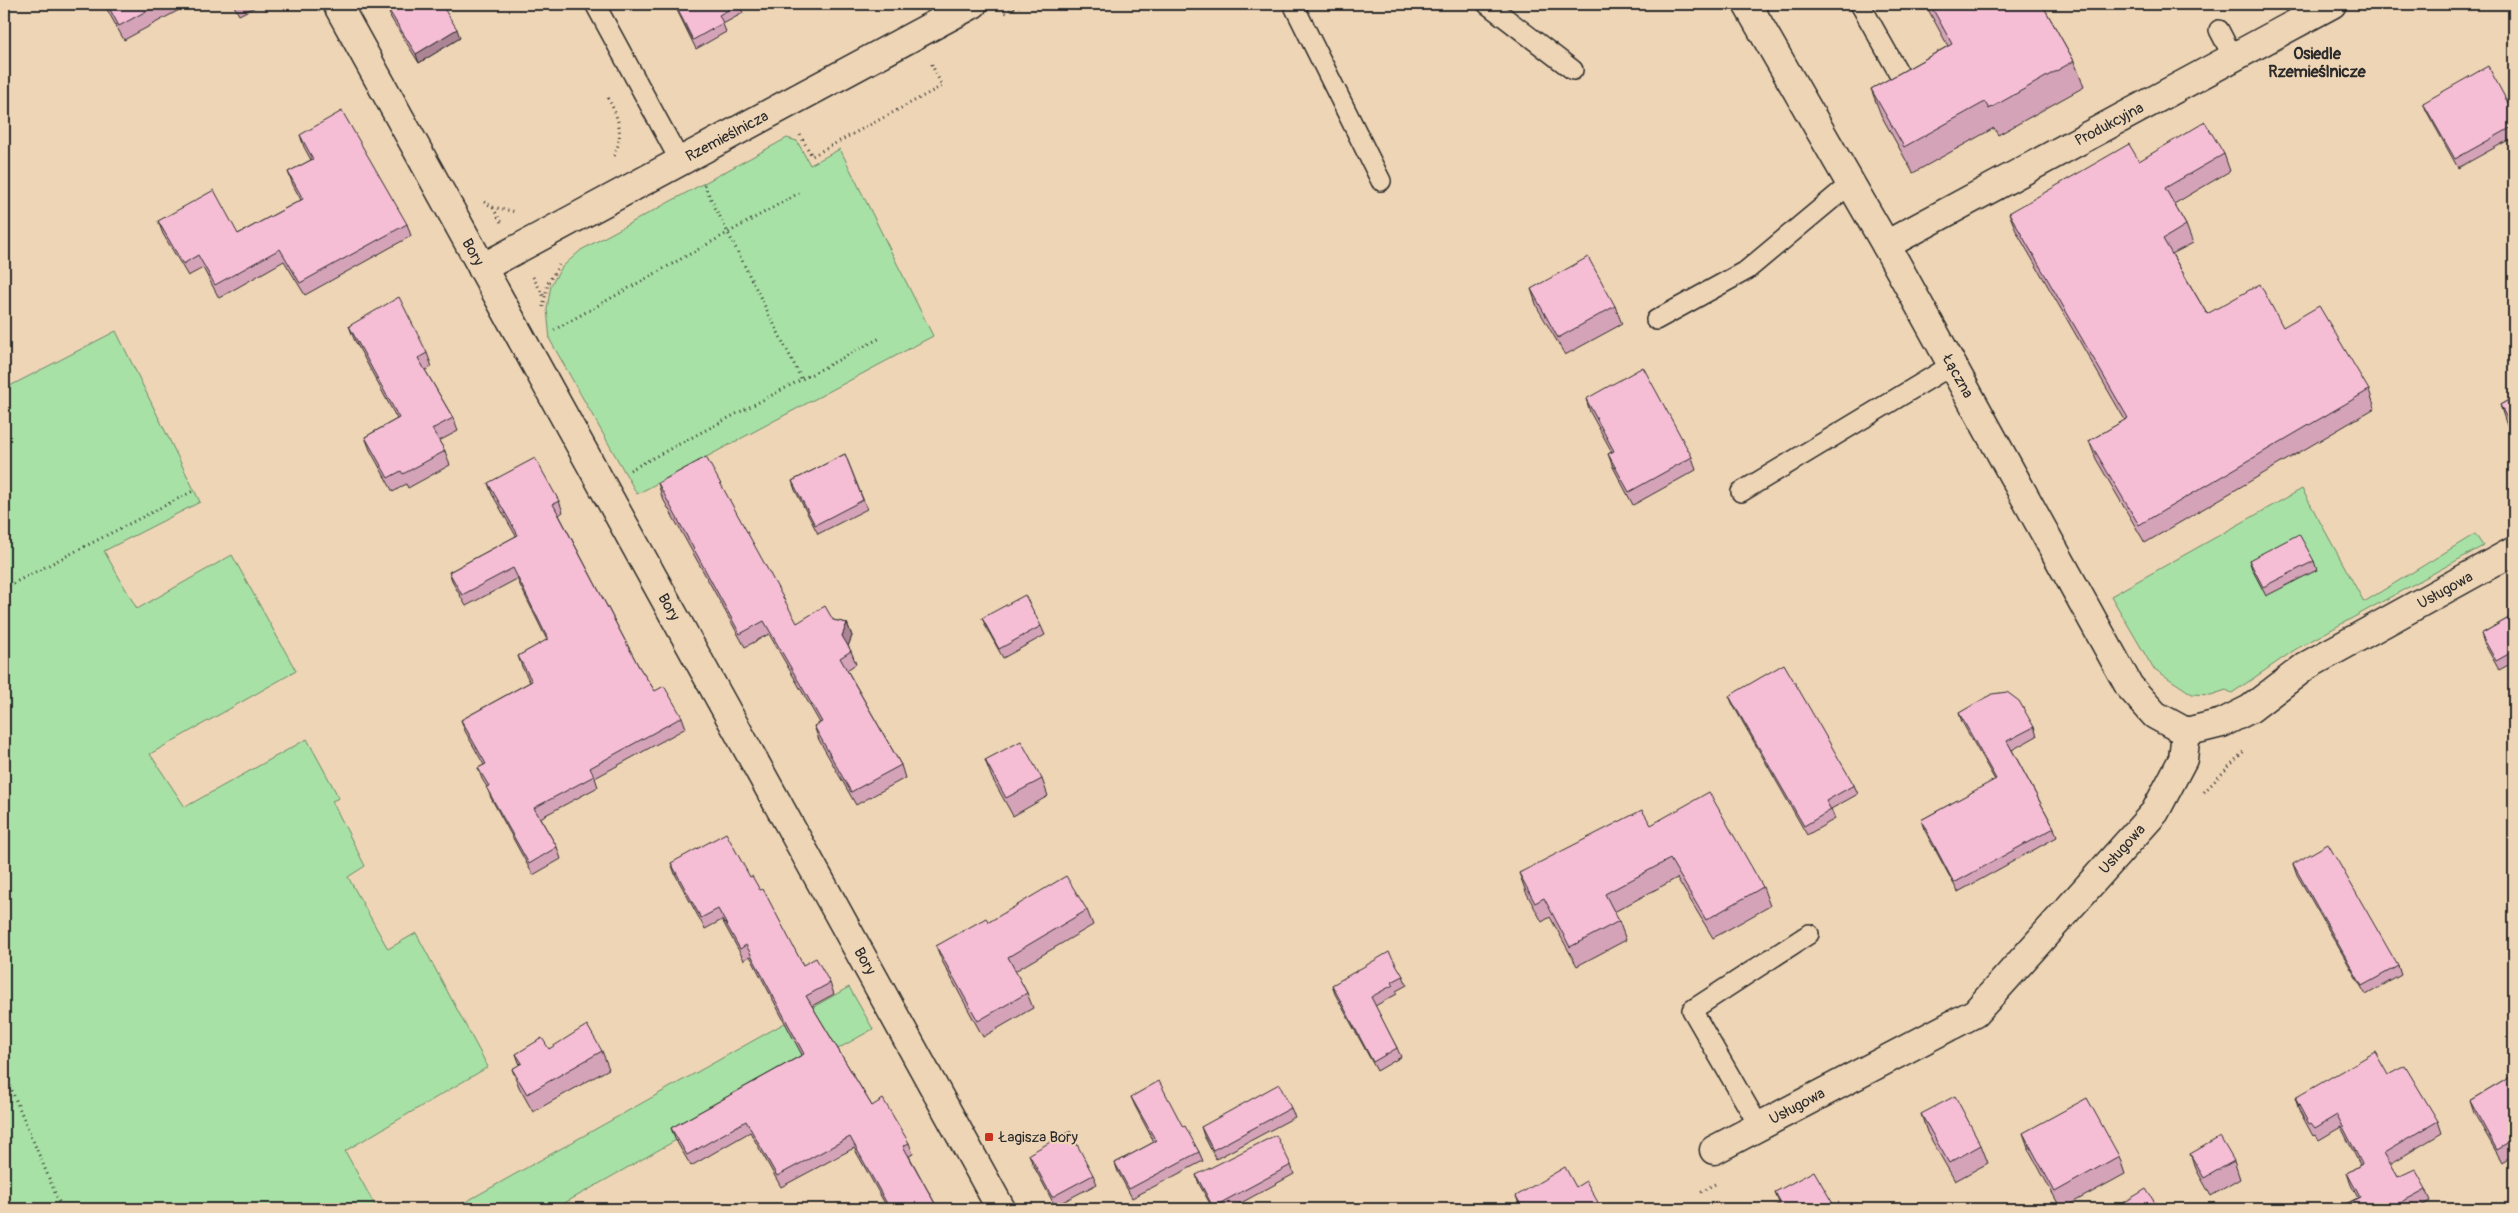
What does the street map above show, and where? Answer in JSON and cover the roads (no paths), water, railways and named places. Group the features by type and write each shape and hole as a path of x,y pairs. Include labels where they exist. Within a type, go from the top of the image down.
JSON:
{"street":[{"name":"Bory","path":"337,4 1001,1209"},
{"name":"Rzemieślnicza","path":"482,268 973,4"},
{"name":"Łączna","path":"1747,4 1886,245 2129,686 2155,715 2186,732"},
{"name":"Produkcyjna","path":"1886,245 2233,57 2345,8"},
{"name":"Usługowa","path":"1714,1150 1975,1013 2155,812 2183,759 2186,732 2222,723 2250,709 2306,666 2514,551"}],"lane":[{"path":"595,4 680,161"},
{"path":"1293,4 1381,181"},
{"path":"1487,4 1573,70"},
{"path":"1860,4 1900,77"},
{"path":"2219,30 2233,57"},
{"path":"1656,320 1746,270 1850,184"},
{"path":"1741,492 1952,365"},
{"path":"1760,1126 1692,1010 1809,934"}],"place":[{"name":"Łagisza Bory","path":"989,1137"}],"district":[{"name":"Osiedle Rzemieślnicze","path":"2317,62"}]}
